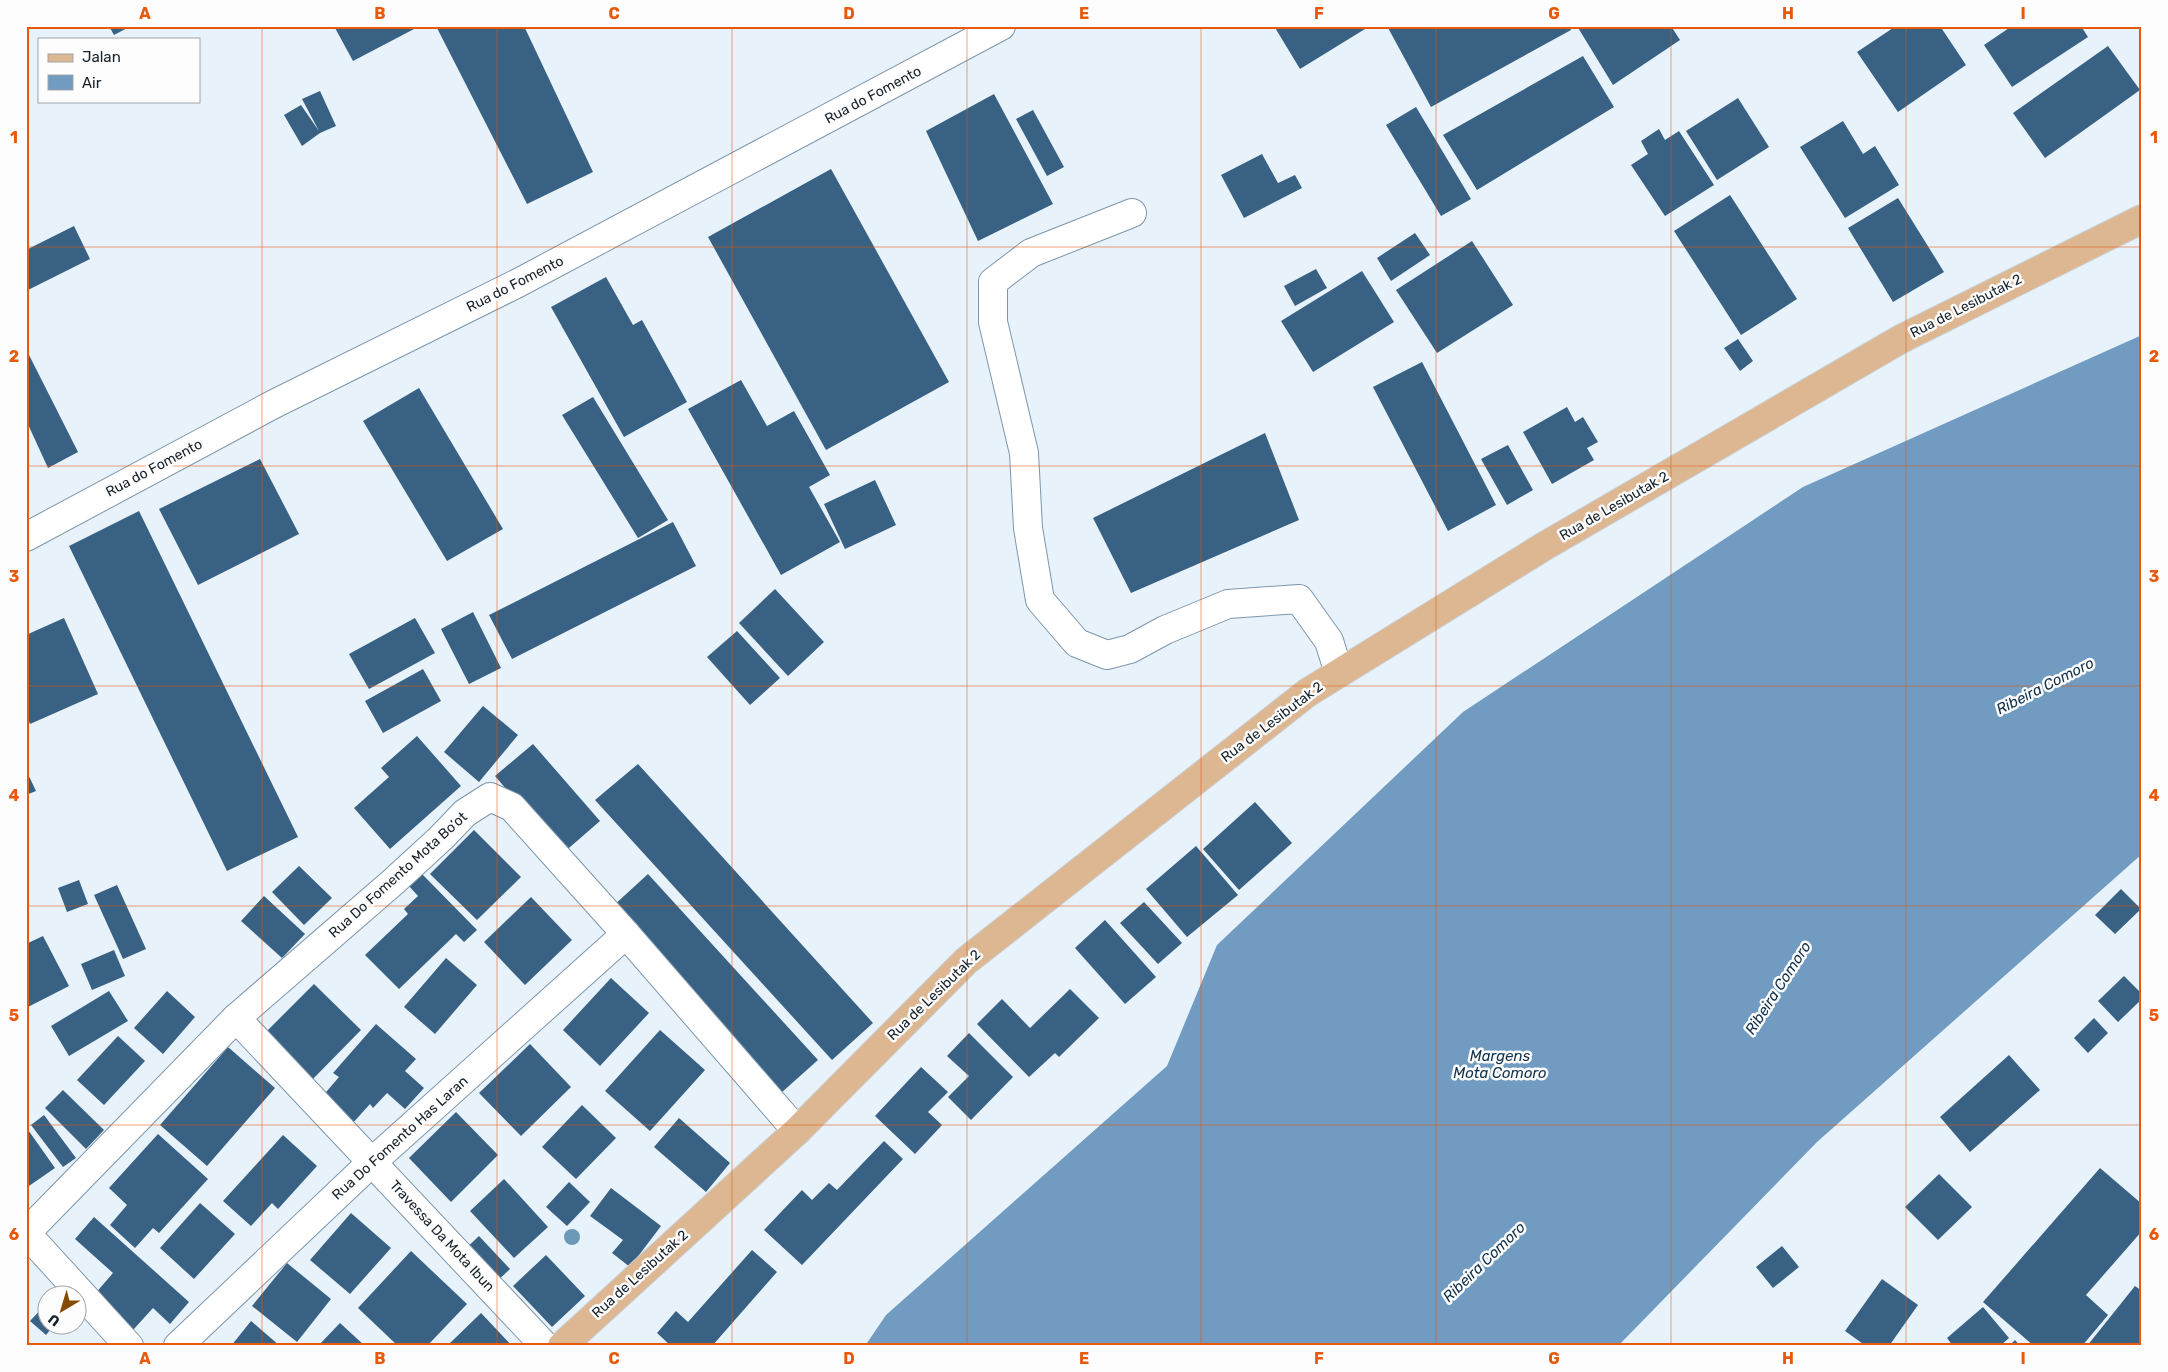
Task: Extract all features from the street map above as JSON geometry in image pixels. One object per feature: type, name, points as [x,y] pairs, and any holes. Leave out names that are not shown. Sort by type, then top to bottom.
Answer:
[{"type":"main road","name":"Rua de Lesibutak 2","points":[[562,1346],[796,1131],[966,961],[1307,693],[1543,548],[1892,344],[2142,219]]},
{"type":"street","name":"Rua do Fomento","points":[[26,538],[274,404],[518,283],[1001,26]]},
{"type":"street","points":[[1132,214],[1031,253],[993,282],[992,322],[1024,454],[1028,528],[1040,600],[1077,643],[1107,656],[1130,649],[1165,630],[1228,604],[1299,599],[1329,641],[1339,673]]},
{"type":"street","name":"Rua Do Fomento Mota Bo’ot","points":[[26,1233],[236,1018],[393,882],[441,838],[464,813],[490,797],[512,807],[626,934],[796,1131]]},
{"type":"street","name":"Rua Do Fomento Has Laran","points":[[178,1346],[372,1162],[626,934]]},
{"type":"street","name":"Travessa Da Mota Ibun","points":[[236,1018],[545,1346]]},
{"type":"street","points":[[26,1233],[129,1346]]},
{"type":"water","name":"Margens Mota Comoro","points":[[2142,335],[2142,854],[1817,1142],[1618,1346],[865,1346],[886,1315],[1167,1066],[1217,945],[1463,712],[1803,487]]},
{"type":"building","points":[[109,26],[131,26],[114,35]]},
{"type":"building","points":[[334,26],[415,26],[416,28],[353,61]]},
{"type":"building","points":[[436,26],[524,26],[593,172],[527,204]]},
{"type":"building","points":[[1274,26],[1364,26],[1365,29],[1300,69]]},
{"type":"building","points":[[1387,26],[1569,26],[1571,30],[1431,107]]},
{"type":"building","points":[[1577,26],[1671,26],[1680,40],[1613,85]]},
{"type":"building","points":[[1896,26],[1940,26],[1966,65],[1898,112],[1857,52]]},
{"type":"building","points":[[2012,26],[2081,26],[2088,37],[2012,87],[1984,45]]},
{"type":"building","points":[[2108,46],[2140,90],[2045,158],[2013,113]]},
{"type":"building","points":[[1583,56],[1614,107],[1477,190],[1443,135]]},
{"type":"building","points":[[320,91],[336,126],[320,133],[302,146],[284,115],[301,105],[319,131],[302,99]]},
{"type":"building","points":[[994,94],[1053,204],[978,241],[926,131]]},
{"type":"building","points":[[1738,98],[1769,147],[1717,180],[1686,131]]},
{"type":"building","points":[[1416,107],[1471,199],[1441,216],[1386,125]]},
{"type":"building","points":[[1033,110],[1064,167],[1047,176],[1016,119]]},
{"type":"building","points":[[1843,121],[1863,154],[1875,146],[1899,185],[1845,218],[1800,147]]},
{"type":"building","points":[[1659,129],[1665,140],[1679,131],[1714,185],[1665,216],[1631,165],[1648,154],[1641,141]]},
{"type":"building","points":[[1262,154],[1278,183],[1295,175],[1302,188],[1244,218],[1221,175]]},
{"type":"building","points":[[831,169],[949,382],[826,450],[708,237]]},
{"type":"building","points":[[1730,195],[1797,299],[1741,335],[1674,231]]},
{"type":"building","points":[[1898,198],[1944,272],[1893,302],[1848,228]]},
{"type":"building","points":[[74,226],[90,259],[26,291],[26,250]]},
{"type":"building","points":[[1415,233],[1430,255],[1391,281],[1377,258]]},
{"type":"building","points":[[1472,241],[1513,305],[1437,353],[1396,290]]},
{"type":"building","points":[[1316,269],[1327,288],[1295,306],[1284,286]]},
{"type":"building","points":[[1362,271],[1394,322],[1313,372],[1281,321]]},
{"type":"building","points":[[606,277],[633,325],[642,320],[687,402],[624,437],[551,307]]},
{"type":"building","points":[[1738,339],[1753,361],[1740,371],[1724,348]]},
{"type":"building","points":[[26,349],[78,452],[48,468],[26,420]]},
{"type":"building","points":[[1422,362],[1496,505],[1448,531],[1373,387]]},
{"type":"building","points":[[741,380],[767,426],[794,411],[830,475],[809,487],[840,542],[781,575],[688,409]]},
{"type":"building","points":[[419,388],[503,529],[447,561],[363,421]]},
{"type":"building","points":[[593,397],[668,520],[638,538],[562,415]]},
{"type":"building","points":[[1567,407],[1575,422],[1583,417],[1598,442],[1587,448],[1594,460],[1552,484],[1523,432]]},
{"type":"building","points":[[1265,433],[1299,520],[1131,593],[1093,518]]},
{"type":"building","points":[[1508,445],[1533,490],[1507,505],[1481,459]]},
{"type":"building","points":[[260,459],[299,534],[198,585],[159,509]]},
{"type":"building","points":[[875,480],[896,525],[845,549],[824,504]]},
{"type":"building","points":[[139,511],[298,837],[227,871],[69,546]]},
{"type":"building","points":[[673,522],[696,566],[512,659],[489,615]]},
{"type":"building","points":[[775,589],[824,642],[788,676],[739,623]]},
{"type":"building","points":[[473,612],[501,668],[469,684],[441,629]]},
{"type":"building","points":[[64,618],[98,694],[30,724],[26,715],[26,635]]},
{"type":"building","points":[[415,618],[435,653],[369,689],[349,654]]},
{"type":"building","points":[[737,631],[780,678],[750,705],[707,657]]},
{"type":"building","points":[[423,669],[441,701],[383,733],[365,701]]},
{"type":"building","points":[[483,706],[518,735],[479,782],[444,752]]},
{"type":"building","points":[[417,736],[461,786],[390,849],[354,808],[389,777],[381,768]]},
{"type":"building","points":[[533,744],[600,821],[562,854],[495,776]]},
{"type":"building","points":[[638,764],[873,1023],[832,1060],[595,800]]},
{"type":"building","points":[[26,770],[36,791],[26,795]]},
{"type":"building","points":[[1255,802],[1292,843],[1239,890],[1203,849]]},
{"type":"building","points":[[474,830],[521,877],[477,920],[430,874]]},
{"type":"building","points":[[1196,846],[1238,895],[1187,937],[1146,889]]},
{"type":"building","points":[[299,866],[332,898],[304,925],[272,892]]},
{"type":"building","points":[[422,874],[477,930],[464,942],[456,934],[399,989],[365,955],[408,914],[404,909],[418,896],[409,886]]},
{"type":"building","points":[[648,874],[818,1060],[781,1093],[612,907]]},
{"type":"building","points":[[79,880],[88,904],[67,912],[58,888]]},
{"type":"building","points":[[117,885],[146,949],[123,959],[94,895]]},
{"type":"building","points":[[2121,889],[2141,909],[2115,934],[2095,915]]},
{"type":"building","points":[[264,896],[305,934],[282,958],[241,921]]},
{"type":"building","points":[[531,897],[572,940],[525,985],[484,942]]},
{"type":"building","points":[[1144,902],[1182,943],[1158,964],[1120,923]]},
{"type":"building","points":[[1105,920],[1156,977],[1125,1004],[1075,948]]},
{"type":"building","points":[[43,936],[69,986],[26,1008],[26,944]]},
{"type":"building","points":[[114,950],[125,976],[92,990],[81,964]]},
{"type":"building","points":[[446,958],[477,985],[435,1034],[404,1007]]},
{"type":"building","points":[[2124,976],[2142,994],[2142,999],[2118,1022],[2098,1001]]},
{"type":"building","points":[[611,978],[649,1013],[600,1066],[563,1030]]},
{"type":"building","points":[[314,984],[361,1030],[310,1082],[263,1035]]},
{"type":"building","points":[[1070,989],[1099,1018],[1059,1057],[1055,1053],[1029,1077],[977,1024],[1002,999],[1030,1028]]},
{"type":"building","points":[[109,991],[128,1021],[69,1056],[51,1026]]},
{"type":"building","points":[[167,991],[195,1017],[163,1054],[134,1028]]},
{"type":"building","points":[[2094,1018],[2108,1033],[2088,1053],[2074,1038]]},
{"type":"building","points":[[376,1024],[416,1059],[405,1071],[424,1088],[405,1109],[387,1093],[373,1108],[370,1104],[351,1125],[321,1098],[339,1077],[333,1073]]},
{"type":"building","points":[[660,1030],[705,1070],[650,1131],[605,1091]]},
{"type":"building","points":[[969,1033],[1013,1077],[971,1120],[948,1097],[969,1076],[947,1056]]},
{"type":"building","points":[[118,1036],[145,1061],[104,1105],[77,1080]]},
{"type":"building","points":[[530,1044],[571,1087],[521,1136],[479,1093]]},
{"type":"building","points":[[228,1047],[275,1088],[207,1166],[160,1125]]},
{"type":"building","points":[[2009,1055],[2040,1090],[1970,1152],[1940,1117]]},
{"type":"building","points":[[921,1067],[948,1092],[928,1112],[942,1125],[915,1154],[875,1116]]},
{"type":"building","points":[[63,1090],[104,1130],[86,1149],[45,1108]]},
{"type":"building","points":[[582,1105],[616,1138],[576,1179],[542,1147]]},
{"type":"building","points":[[456,1112],[498,1155],[451,1202],[409,1158]]},
{"type":"building","points":[[44,1115],[76,1158],[63,1167],[31,1125]]},
{"type":"building","points":[[679,1118],[730,1163],[706,1192],[654,1147]]},
{"type":"building","points":[[26,1127],[55,1168],[26,1188]]},
{"type":"building","points":[[158,1134],[208,1179],[159,1233],[153,1228],[135,1248],[110,1225],[127,1205],[109,1188]]},
{"type":"building","points":[[283,1135],[317,1166],[278,1209],[272,1203],[251,1226],[223,1201]]},
{"type":"building","points":[[884,1141],[903,1159],[802,1265],[764,1230],[802,1190],[812,1200],[829,1183],[837,1190]]},
{"type":"building","points":[[2100,1168],[2142,1204],[2142,1231],[2086,1295],[2108,1315],[2082,1346],[2034,1346],[1983,1302]]},
{"type":"building","points":[[1939,1174],[1972,1207],[1938,1240],[1905,1207]]},
{"type":"building","points":[[504,1179],[548,1227],[514,1258],[470,1211]]},
{"type":"building","points":[[569,1182],[590,1202],[567,1226],[546,1207]]},
{"type":"building","points":[[611,1188],[661,1226],[630,1267],[612,1253],[623,1240],[590,1216]]},
{"type":"building","points":[[200,1203],[235,1234],[194,1279],[160,1248]]},
{"type":"building","points":[[351,1213],[391,1248],[350,1294],[310,1260]]},
{"type":"building","points":[[94,1217],[189,1302],[170,1324],[153,1308],[133,1330],[94,1295],[113,1273],[75,1239]]},
{"type":"building","points":[[479,1236],[510,1269],[493,1285],[462,1252]]},
{"type":"building","points":[[1782,1246],[1799,1267],[1773,1288],[1756,1267]]},
{"type":"building","points":[[752,1250],[777,1272],[712,1346],[671,1346],[657,1333],[676,1311],[688,1322]]},
{"type":"building","points":[[411,1251],[467,1304],[427,1346],[398,1346],[358,1308]]},
{"type":"building","points":[[546,1255],[585,1296],[552,1327],[513,1286]]},
{"type":"building","points":[[287,1263],[331,1299],[297,1342],[252,1306]]},
{"type":"building","points":[[1882,1279],[1918,1305],[1889,1346],[1866,1346],[1845,1331]]},
{"type":"building","points":[[2135,1286],[2142,1291],[2142,1346],[2087,1346]]},
{"type":"building","points":[[1983,1307],[2009,1338],[2000,1346],[1953,1346],[1947,1338]]},
{"type":"building","points":[[38,1313],[38,1328],[30,1321]]},
{"type":"building","points":[[481,1313],[512,1346],[447,1346]]},
{"type":"building","points":[[251,1321],[280,1346],[231,1346]]},
{"type":"building","points":[[340,1323],[365,1346],[318,1346]]},
{"type":"building","points":[[2015,1340],[2020,1346],[2009,1346]]},
{"type":"water label","name":"Ribeira Comoro","points":[[2045,686]]},
{"type":"water label","name":"Ribeira Comoro","points":[[1778,988]]},
{"type":"water label","name":"Ribeira Comoro","points":[[1484,1262]]}]
